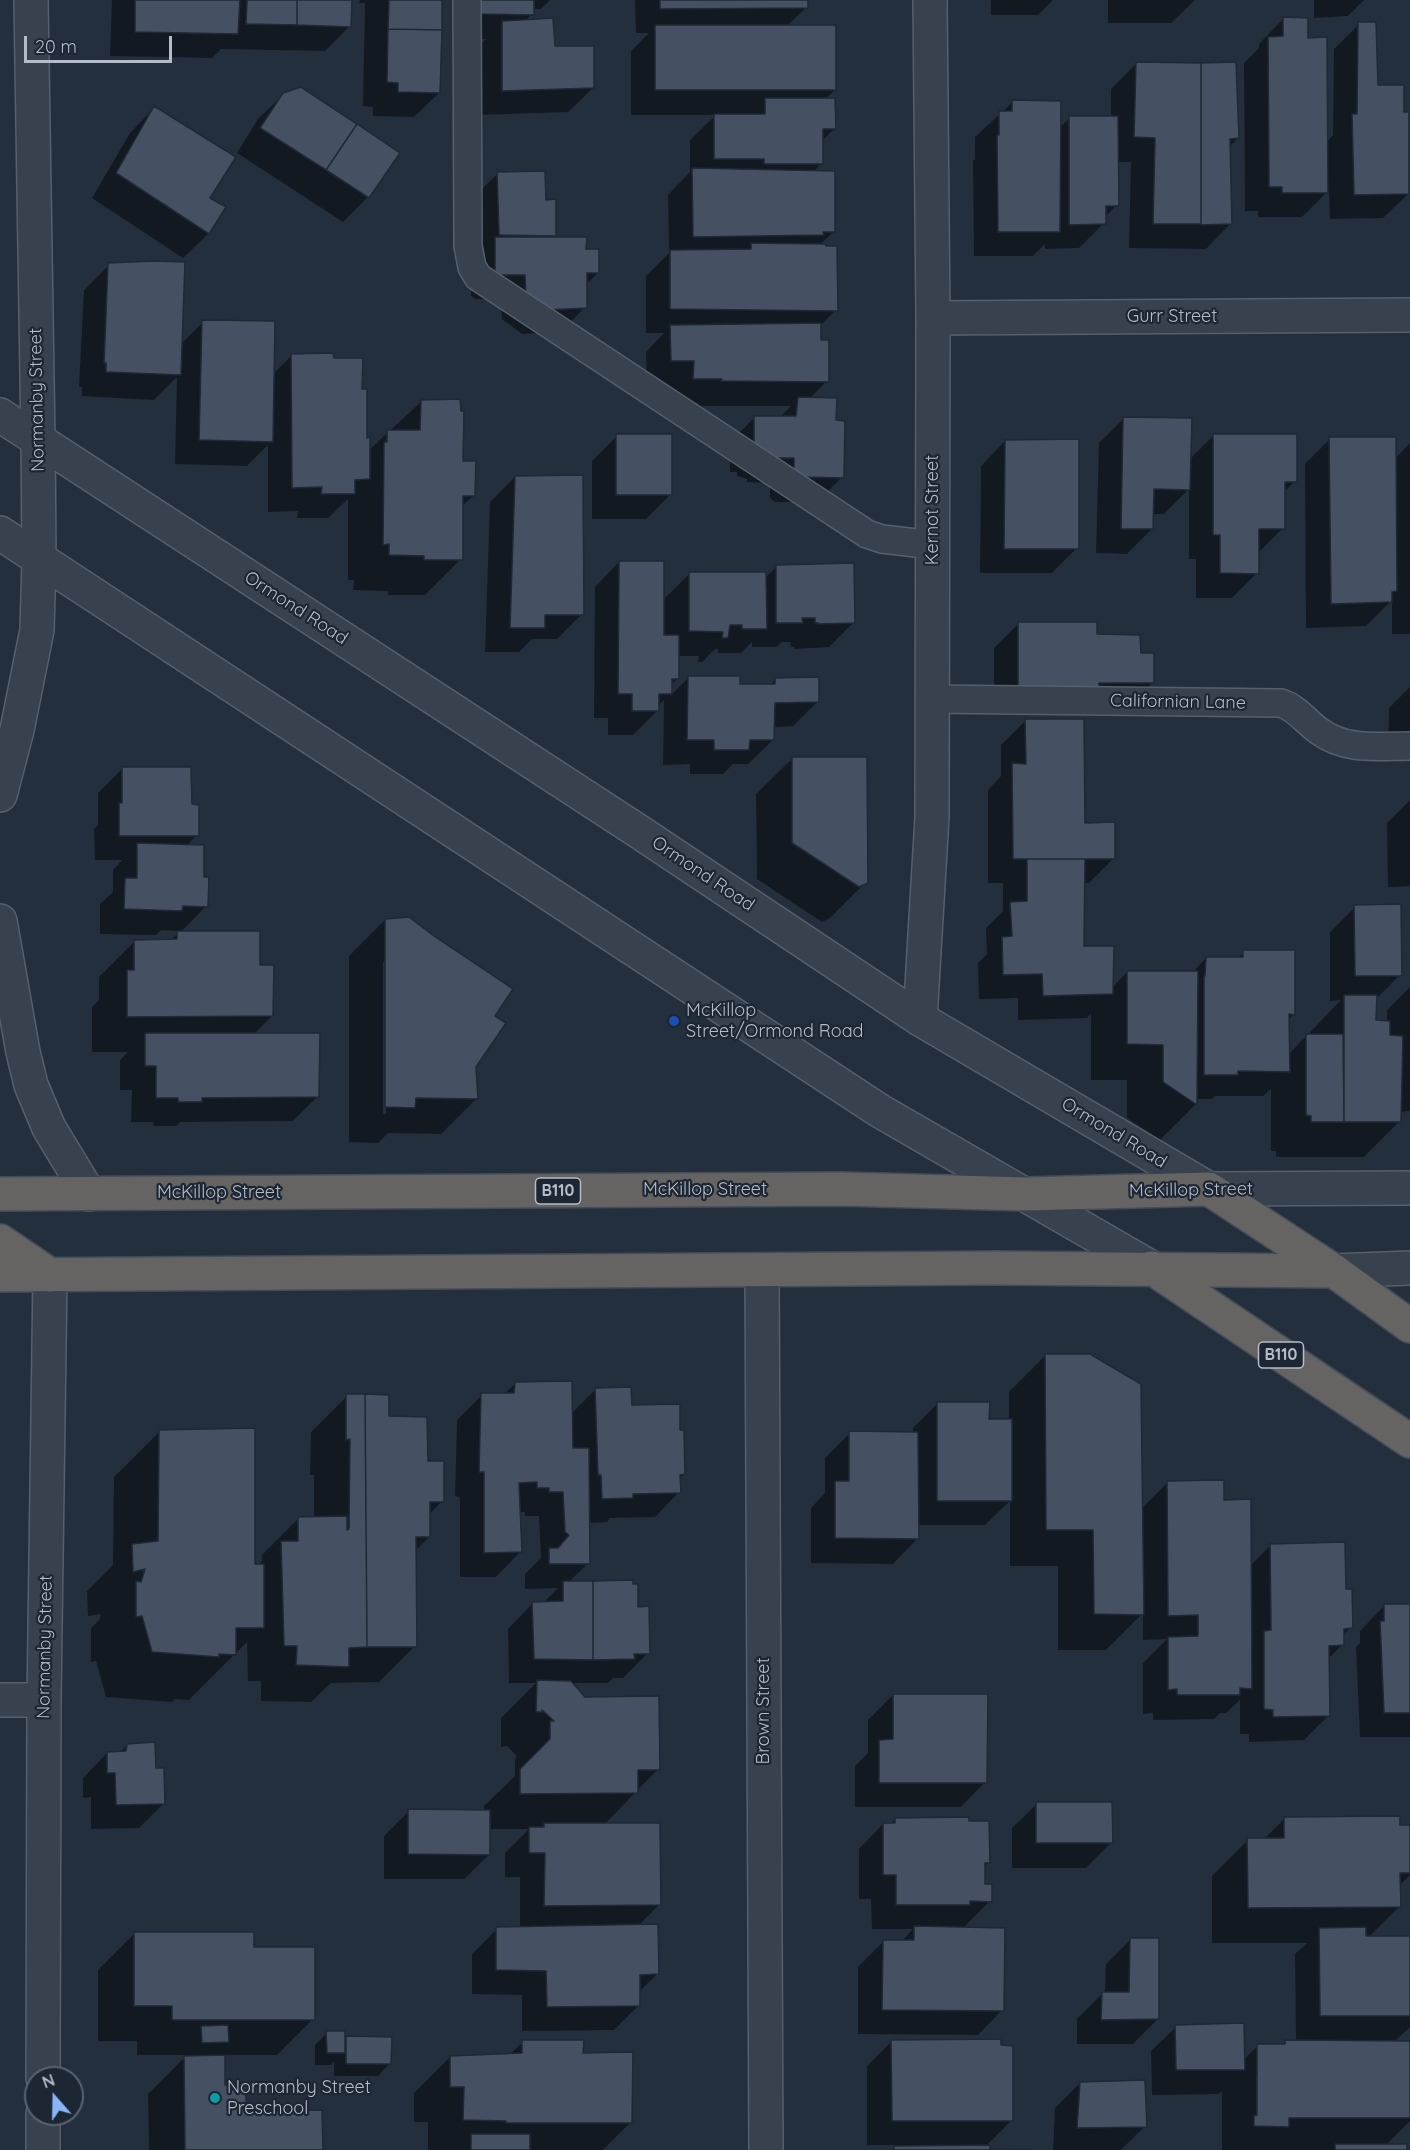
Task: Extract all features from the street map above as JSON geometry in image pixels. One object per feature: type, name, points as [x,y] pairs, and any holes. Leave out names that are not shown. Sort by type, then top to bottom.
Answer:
[{"type":"highway","name":"McKillop Street","points":[[0,1194],[841,1189],[1027,1194],[1209,1189]]},
{"type":"highway","name":"Ormond Road","points":[[1209,1189],[1334,1271],[1410,1326]]},
{"type":"highway","points":[[0,1241],[50,1275]]},
{"type":"highway","points":[[0,1275],[1152,1268],[1334,1271]]},
{"type":"highway","name":"B110","points":[[1152,1268],[1410,1441]]},
{"type":"street","name":"Normanby Street","points":[[0,795],[17,730],[37,630],[38,439],[31,0]]},
{"type":"street","name":"Kernot Street","points":[[920,1019],[932,828],[933,318],[930,0]]},
{"type":"street","name":"Gurr Street","points":[[933,318],[1410,315]]},
{"type":"street","name":"Ormond Road","points":[[0,415],[638,831],[920,1019],[1209,1189]]},
{"type":"street","points":[[0,533],[880,1111],[1152,1268]]},
{"type":"street","points":[[0,921],[30,1086],[49,1128],[89,1194]]},
{"type":"street","name":"McKillop Street","points":[[1209,1189],[1410,1188]]},
{"type":"street","points":[[1334,1271],[1410,1268]]},
{"type":"street","name":"Brown Street","points":[[762,1271],[766,2150]]},
{"type":"street","name":"Normanby Street","points":[[43,2066],[44,1700],[50,1275]]},
{"type":"street","points":[[0,1700],[44,1700]]},
{"type":"street","points":[[43,2126],[43,2150]]},
{"type":"lane","points":[[467,0],[468,246],[472,267],[478,277],[867,534],[882,539],[933,545]]},
{"type":"lane","name":"Californian Lane","points":[[932,699],[1281,703],[1295,710],[1310,725],[1340,743],[1357,746],[1410,746]]},
{"type":"building","points":[[135,0],[240,0],[238,34],[135,32]]},
{"type":"building","points":[[247,0],[297,0],[297,25],[246,24]]},
{"type":"building","points":[[297,0],[352,0],[351,27],[297,25]]},
{"type":"building","points":[[389,0],[442,0],[442,30],[388,29]]},
{"type":"building","points":[[481,0],[534,0],[534,15],[481,14]]},
{"type":"building","points":[[660,0],[808,0],[808,8],[660,9]]},
{"type":"building","points":[[1283,17],[1308,18],[1308,38],[1327,37],[1328,193],[1282,193],[1282,187],[1269,187],[1268,37],[1283,36]]},
{"type":"building","points":[[553,18],[555,46],[594,46],[594,88],[502,91],[502,21]]},
{"type":"building","points":[[1358,22],[1376,22],[1378,85],[1404,85],[1404,112],[1409,112],[1409,194],[1354,195],[1352,114],[1357,114]]},
{"type":"building","points":[[655,25],[836,25],[836,90],[655,90]]},
{"type":"building","points":[[388,29],[442,30],[440,93],[398,92],[398,83],[387,82]]},
{"type":"building","points":[[1136,62],[1201,63],[1201,224],[1153,224],[1155,138],[1134,137]]},
{"type":"building","points":[[1236,62],[1239,138],[1230,139],[1232,224],[1201,225],[1201,63]]},
{"type":"building","points":[[301,87],[357,124],[326,170],[260,128],[283,93]]},
{"type":"building","points":[[765,98],[835,98],[836,129],[823,129],[823,164],[764,164],[764,159],[714,159],[714,114],[765,114]]},
{"type":"building","points":[[1012,100],[1061,101],[1060,232],[998,232],[997,135],[999,135],[999,111],[1012,111]]},
{"type":"building","points":[[154,106],[236,157],[210,198],[226,207],[209,234],[116,173]]},
{"type":"building","points":[[1069,116],[1118,116],[1119,206],[1106,206],[1106,224],[1069,225]]},
{"type":"building","points":[[357,124],[400,153],[369,198],[326,170]]},
{"type":"building","points":[[692,168],[835,171],[835,232],[823,232],[824,235],[693,237]]},
{"type":"building","points":[[545,171],[546,200],[556,199],[556,236],[499,235],[497,172]]},
{"type":"building","points":[[495,237],[587,237],[586,249],[599,249],[599,273],[587,273],[587,308],[547,310],[526,295],[525,275],[501,275],[495,271]]},
{"type":"building","points":[[751,243],[837,246],[838,311],[670,309],[670,250],[751,249]]},
{"type":"building","points":[[185,262],[181,375],[106,372],[106,363],[104,363],[108,263]]},
{"type":"building","points":[[202,320],[275,321],[273,442],[199,440]]},
{"type":"building","points":[[821,323],[821,340],[829,340],[829,382],[693,379],[694,361],[671,361],[670,325]]},
{"type":"building","points":[[333,353],[334,358],[363,358],[362,389],[367,389],[370,479],[355,480],[355,494],[321,494],[322,487],[292,488],[291,354]]},
{"type":"building","points":[[798,397],[837,398],[836,420],[845,421],[844,478],[800,477],[794,473],[794,458],[771,458],[771,454],[761,452],[761,448],[754,448],[754,416],[796,416]]},
{"type":"building","points":[[460,399],[461,411],[464,411],[463,461],[476,461],[475,496],[463,496],[463,560],[424,560],[424,556],[389,555],[389,544],[383,545],[384,442],[387,442],[387,430],[420,430],[421,400]]},
{"type":"building","points":[[1123,417],[1192,418],[1190,490],[1154,489],[1153,529],[1121,529]]},
{"type":"building","points":[[616,434],[672,434],[672,495],[616,495]]},
{"type":"building","points":[[1213,434],[1297,434],[1297,482],[1285,482],[1285,529],[1259,529],[1259,574],[1220,573],[1220,535],[1213,535]]},
{"type":"building","points":[[1329,437],[1396,437],[1397,591],[1392,592],[1392,602],[1331,604]]},
{"type":"building","points":[[1079,439],[1079,549],[1004,549],[1005,440]]},
{"type":"building","points":[[583,475],[584,615],[545,615],[545,628],[510,628],[515,476]]},
{"type":"building","points":[[619,561],[664,561],[664,635],[679,635],[679,679],[672,679],[672,694],[659,694],[659,711],[632,711],[632,694],[618,694]]},
{"type":"building","points":[[854,563],[855,623],[818,624],[815,623],[815,618],[802,618],[803,623],[776,623],[776,565]]},
{"type":"building","points":[[689,572],[766,572],[767,629],[742,629],[742,625],[730,625],[728,638],[722,638],[723,632],[689,631]]},
{"type":"building","points":[[1018,622],[1097,622],[1097,634],[1140,635],[1141,653],[1154,653],[1154,683],[1099,683],[1099,687],[1018,687]]},
{"type":"building","points":[[688,676],[740,676],[740,684],[775,684],[775,678],[819,677],[819,702],[775,703],[774,740],[750,740],[749,750],[714,750],[714,740],[687,740]]},
{"type":"building","points":[[1025,719],[1084,719],[1085,823],[1115,822],[1115,859],[1013,859],[1012,763],[1026,764]]},
{"type":"building","points":[[792,757],[867,757],[868,883],[859,887],[792,843]]},
{"type":"building","points":[[122,767],[191,767],[192,804],[199,805],[199,836],[119,836]]},
{"type":"building","points":[[137,843],[204,845],[204,877],[209,877],[208,907],[183,906],[182,911],[124,909],[125,878],[137,878]]},
{"type":"building","points":[[1027,859],[1085,859],[1084,946],[1114,946],[1113,994],[1043,996],[1042,974],[1003,975],[1002,937],[1012,936],[1010,902],[1027,901]]},
{"type":"building","points":[[1401,904],[1402,976],[1355,976],[1354,905]]},
{"type":"building","points":[[409,917],[513,989],[495,1016],[506,1023],[476,1067],[478,1099],[416,1098],[415,1108],[385,1107],[385,919]]},
{"type":"building","points":[[177,931],[260,931],[260,965],[274,965],[273,1016],[127,1017],[127,970],[134,970],[134,940],[177,939]]},
{"type":"building","points":[[1243,950],[1295,950],[1295,1015],[1289,1014],[1290,1072],[1238,1071],[1238,1075],[1204,1075],[1206,957],[1243,957]]},
{"type":"building","points":[[1127,971],[1198,971],[1197,1105],[1163,1082],[1163,1045],[1127,1044]]},
{"type":"building","points":[[1344,995],[1377,995],[1376,1020],[1390,1021],[1390,1035],[1403,1036],[1401,1122],[1344,1122]]},
{"type":"building","points":[[145,1033],[320,1033],[319,1097],[202,1098],[202,1102],[178,1102],[178,1098],[156,1098],[156,1066],[145,1066]]},
{"type":"building","points":[[1306,1034],[1343,1034],[1344,1122],[1311,1122],[1311,1116],[1306,1115]]},
{"type":"building","points":[[1045,1354],[1090,1354],[1141,1384],[1144,1615],[1094,1614],[1093,1530],[1046,1530]]},
{"type":"building","points":[[572,1381],[573,1448],[589,1448],[590,1564],[549,1564],[549,1548],[558,1548],[569,1535],[565,1532],[563,1492],[549,1492],[549,1488],[537,1488],[537,1482],[519,1483],[522,1552],[484,1553],[484,1472],[479,1472],[481,1393],[514,1393],[515,1382]]},
{"type":"building","points":[[631,1387],[632,1405],[680,1404],[680,1430],[684,1430],[685,1474],[680,1475],[681,1493],[633,1494],[633,1498],[602,1499],[601,1475],[598,1475],[595,1388]]},
{"type":"building","points":[[346,1394],[365,1394],[367,1647],[349,1648],[349,1667],[296,1665],[297,1646],[284,1646],[281,1541],[298,1541],[298,1517],[347,1516],[347,1530],[349,1529],[350,1439],[346,1440]]},
{"type":"building","points":[[365,1394],[389,1395],[389,1416],[427,1417],[428,1461],[444,1461],[444,1502],[430,1502],[430,1537],[416,1537],[417,1647],[367,1647]]},
{"type":"building","points":[[937,1402],[990,1402],[989,1419],[1012,1419],[1012,1501],[937,1501]]},
{"type":"building","points":[[255,1428],[255,1564],[264,1564],[264,1628],[236,1628],[236,1655],[219,1654],[219,1657],[152,1652],[142,1616],[136,1617],[136,1581],[141,1582],[145,1569],[133,1572],[132,1544],[158,1541],[159,1430]]},
{"type":"building","points":[[849,1431],[918,1432],[919,1539],[835,1538],[835,1481],[849,1481]]},
{"type":"building","points":[[1224,1480],[1224,1500],[1251,1499],[1252,1689],[1240,1688],[1240,1695],[1177,1695],[1177,1689],[1168,1690],[1168,1637],[1198,1636],[1198,1615],[1168,1616],[1167,1481]]},
{"type":"building","points":[[1345,1542],[1346,1589],[1352,1589],[1353,1628],[1344,1629],[1344,1645],[1329,1646],[1330,1716],[1273,1717],[1273,1710],[1264,1709],[1264,1631],[1271,1630],[1270,1544]]},
{"type":"building","points":[[633,1580],[633,1584],[638,1584],[638,1607],[649,1606],[650,1654],[634,1654],[635,1659],[593,1660],[593,1581]]},
{"type":"building","points":[[563,1581],[593,1581],[593,1660],[534,1659],[532,1602],[563,1601]]},
{"type":"building","points":[[1384,1604],[1410,1604],[1410,1713],[1384,1713],[1380,1621],[1384,1621]]},
{"type":"building","points":[[537,1680],[571,1681],[585,1697],[659,1696],[660,1770],[638,1770],[638,1793],[520,1794],[520,1769],[550,1739],[550,1721],[554,1721],[542,1710],[543,1712],[536,1712]]},
{"type":"building","points":[[893,1694],[988,1694],[987,1783],[879,1783],[879,1740],[893,1739]]},
{"type":"building","points":[[155,1742],[156,1768],[164,1768],[165,1804],[116,1805],[115,1773],[107,1773],[107,1752],[126,1751],[127,1744]]},
{"type":"building","points":[[1036,1802],[1112,1802],[1113,1843],[1036,1843]]},
{"type":"building","points":[[408,1809],[490,1810],[490,1855],[408,1854]]},
{"type":"building","points":[[1400,1816],[1400,1825],[1410,1825],[1410,1873],[1400,1873],[1401,1907],[1248,1908],[1247,1838],[1284,1838],[1284,1817]]},
{"type":"building","points":[[969,1817],[969,1821],[989,1821],[990,1863],[985,1863],[985,1884],[992,1884],[992,1902],[970,1901],[970,1905],[896,1905],[896,1875],[883,1875],[883,1823],[895,1823],[895,1818]]},
{"type":"building","points":[[544,1823],[660,1823],[661,1905],[544,1906],[545,1853],[529,1853],[529,1827],[544,1827]]},
{"type":"building","points":[[658,1924],[659,1974],[640,1975],[640,2006],[547,2007],[546,1971],[496,1970],[496,1927]]},
{"type":"building","points":[[914,1926],[1005,1928],[1004,2011],[882,2010],[883,1940],[914,1940]]},
{"type":"building","points":[[1366,1927],[1366,1936],[1410,1936],[1410,2016],[1320,2016],[1319,1928]]},
{"type":"building","points":[[134,1932],[254,1932],[254,1947],[315,1947],[315,2020],[172,2020],[172,2006],[134,2006]]},
{"type":"building","points":[[1130,1938],[1159,1938],[1159,2019],[1101,2020],[1102,1992],[1129,1992]]},
{"type":"building","points":[[1244,2023],[1245,2070],[1176,2070],[1175,2025]]},
{"type":"building","points":[[228,2025],[229,2042],[202,2043],[201,2026]]},
{"type":"building","points":[[326,2031],[345,2031],[345,2053],[327,2053]]},
{"type":"building","points":[[346,2036],[392,2037],[391,2064],[346,2064]]},
{"type":"building","points":[[1001,2039],[1001,2045],[1013,2046],[1013,2121],[892,2121],[891,2040]]},
{"type":"building","points":[[522,2040],[584,2040],[583,2053],[633,2052],[632,2123],[506,2123],[506,2121],[463,2120],[464,2087],[450,2087],[450,2056],[522,2053]]},
{"type":"building","points":[[1285,2040],[1410,2041],[1410,2118],[1289,2118],[1289,2127],[1254,2126],[1254,2116],[1257,2115],[1257,2044],[1285,2044]]},
{"type":"building","name":"Normanby Street Preschool","points":[[225,2055],[225,2085],[246,2084],[246,2111],[322,2110],[323,2150],[185,2150],[184,2056]]},
{"type":"building","points":[[1145,2080],[1147,2127],[1077,2128],[1080,2082]]},
{"type":"building","points":[[471,2134],[530,2134],[530,2150],[471,2150]]},
{"type":"building","points":[[1335,2144],[1407,2144],[1407,2150],[1335,2150]]},
{"type":"building","points":[[990,2145],[990,2149],[1033,2150],[894,2150],[894,2146]]},
{"type":"place","name":"McKillop Street/Ormond Road","points":[[674,1021]]},
{"type":"place","name":"Normanby Street Preschool","points":[[215,2098]]}]
